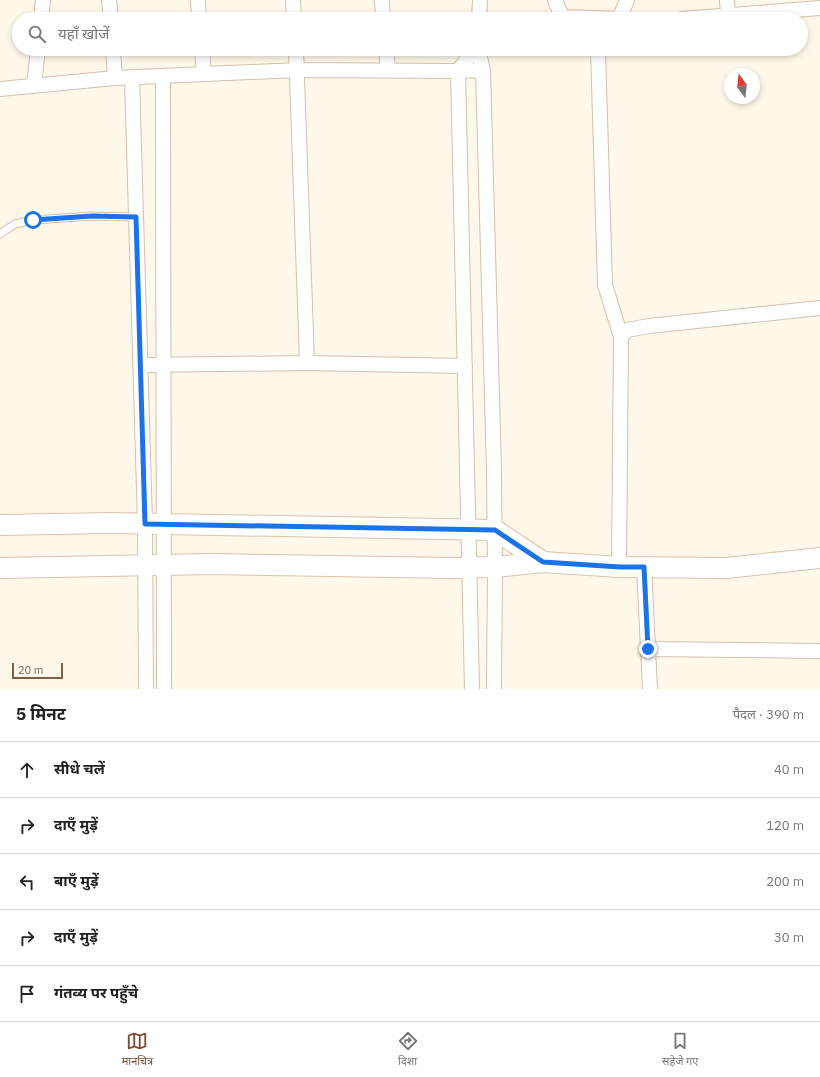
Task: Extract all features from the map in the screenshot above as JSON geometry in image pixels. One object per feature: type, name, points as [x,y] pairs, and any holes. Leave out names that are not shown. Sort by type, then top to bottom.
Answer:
[{"type":"street","points":[[42,12],[43,0]]},
{"type":"street","points":[[109,0],[110,12]]},
{"type":"street","points":[[198,0],[199,12]]},
{"type":"street","points":[[293,0],[294,12]]},
{"type":"street","points":[[382,0],[383,12]]},
{"type":"street","points":[[479,12],[480,0]]},
{"type":"street","points":[[555,0],[560,12]]},
{"type":"street","points":[[622,12],[627,0]]},
{"type":"street","points":[[727,0],[728,12]]},
{"type":"street","points":[[774,12],[820,8]]},
{"type":"street","points":[[34,86],[37,56]]},
{"type":"street","points":[[113,56],[115,78]]},
{"type":"street","points":[[203,56],[204,74]]},
{"type":"street","points":[[296,56],[307,363]]},
{"type":"street","points":[[387,56],[388,70]]},
{"type":"street","points":[[470,56],[458,71],[472,689]]},
{"type":"street","points":[[480,56],[483,70],[495,530],[494,689]]},
{"type":"street","points":[[598,56],[605,285],[620,337],[620,567]]},
{"type":"street","points":[[0,89],[115,78],[297,70],[483,70]]},
{"type":"street","points":[[146,689],[154,565],[154,524],[163,364],[163,76]]},
{"type":"street","points":[[132,78],[140,365],[154,524]]},
{"type":"street","points":[[620,337],[627,330],[649,326],[820,308]]},
{"type":"street","points":[[140,365],[307,363],[465,366]]},
{"type":"street","points":[[0,525],[154,524],[495,530],[543,562]]},
{"type":"street","points":[[0,568],[212,564],[495,567],[543,562],[620,567],[726,568],[820,558]]},
{"type":"street","points":[[154,565],[164,689]]},
{"type":"street","points":[[644,567],[650,689]]},
{"type":"street","points":[[648,649],[820,651]]},
{"type":"lane","points":[[0,234],[15,224],[33,220],[92,216],[136,217]]},
{"type":"route","points":[[33,220],[92,216],[136,217],[145,524],[495,530],[543,562],[644,567],[648,649]]}]
